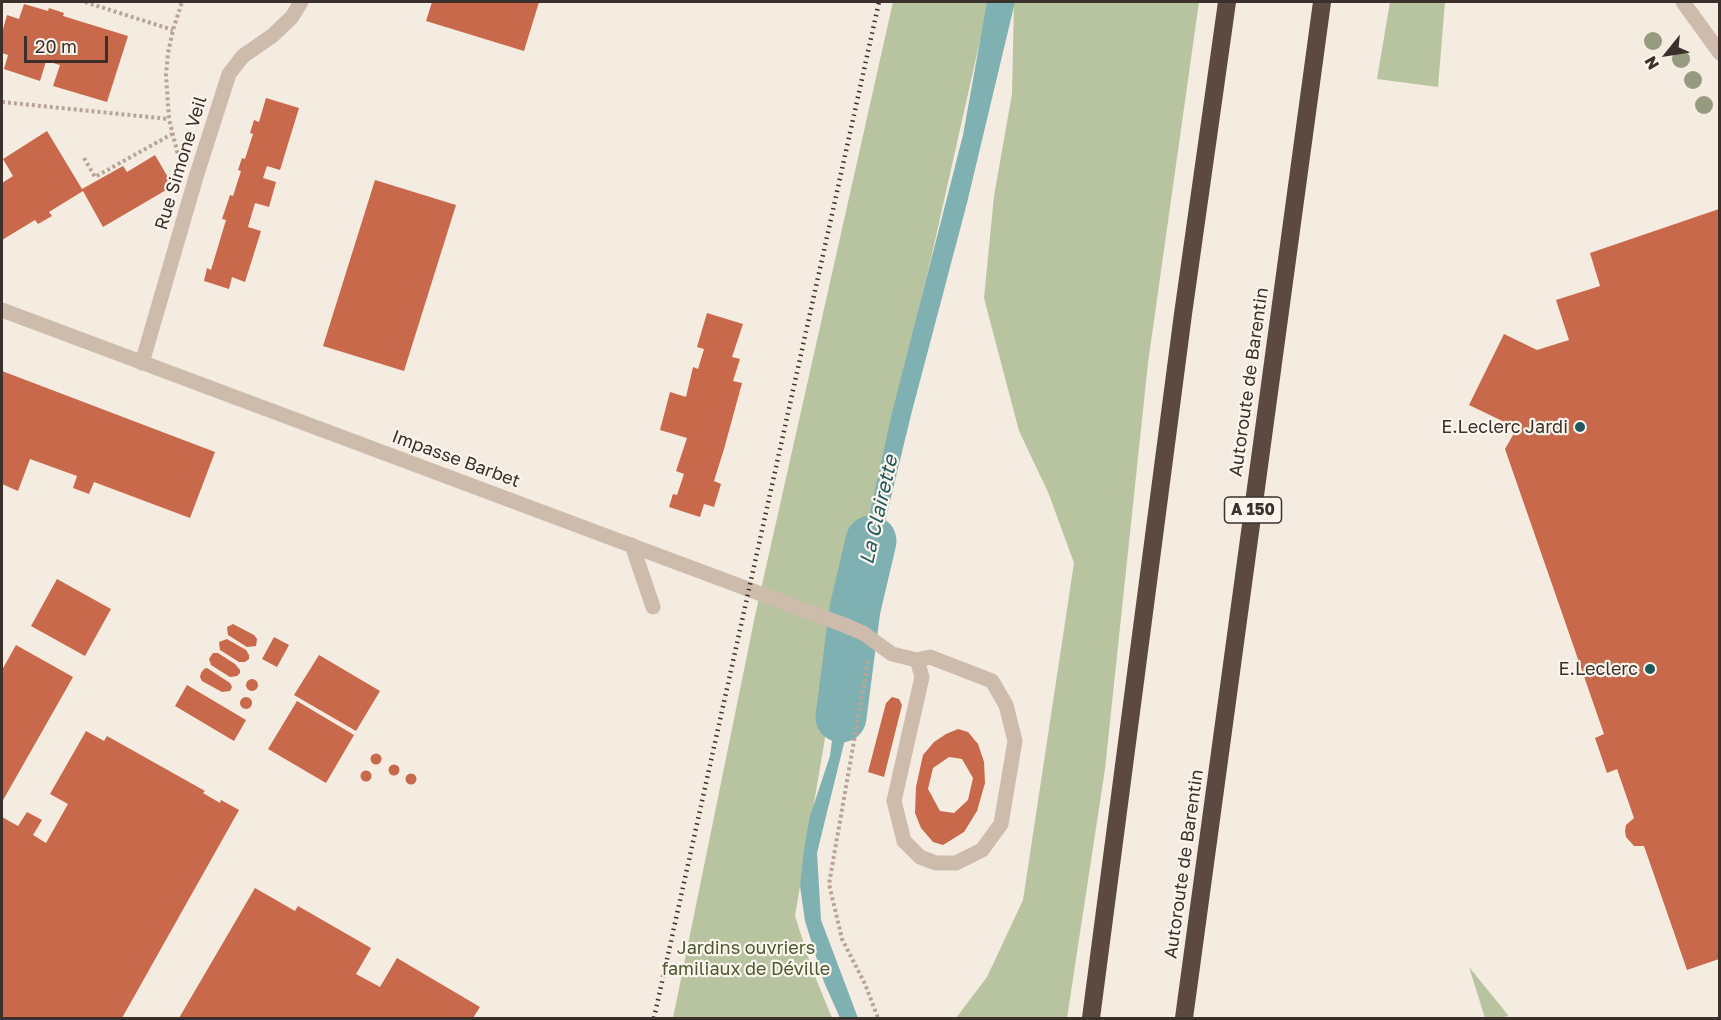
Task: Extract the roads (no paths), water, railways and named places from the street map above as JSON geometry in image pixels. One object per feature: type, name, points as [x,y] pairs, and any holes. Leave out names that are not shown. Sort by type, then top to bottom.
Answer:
[{"type":"highway","points":[[1091,1018],[1183,314],[1227,2]]},
{"type":"highway","name":"Autoroute de Barentin","points":[[1184,1018],[1322,2]]},
{"type":"street","name":"Rue Simone Veil","points":[[142,363],[196,177],[229,74],[243,56],[272,36],[292,17],[301,2]]},
{"type":"street","points":[[1683,2],[1719,53]]},
{"type":"street","name":"Impasse Barbet","points":[[2,310],[844,625],[867,636],[892,654],[917,660]]},
{"type":"street","points":[[632,546],[653,607]]},
{"type":"street","points":[[930,657],[992,681],[1006,705],[1014,741],[1001,824],[982,850],[956,863],[936,863],[920,857],[904,841],[894,801],[922,677],[917,660],[930,657]]},
{"type":"water","points":[[987,2],[1015,2],[967,203],[912,411],[863,612],[849,607],[892,413],[963,135]]},
{"type":"water","points":[[844,646],[855,648],[849,723],[817,853],[821,920],[858,1018],[840,1018],[824,982],[805,921],[800,886],[810,816],[830,756]]},
{"type":"waterway","name":"La Clairette","points":[[841,717],[855,609],[871,541]]},
{"type":"railway","points":[[654,1018],[879,2]]},
{"type":"place","name":"E.Leclerc Jardi","points":[[1580,427]]},
{"type":"place","name":"E.Leclerc","points":[[1650,669]]},
{"type":"park label","name":"Jardins ouvriers familiaux de Déville","points":[[746,958]]}]
